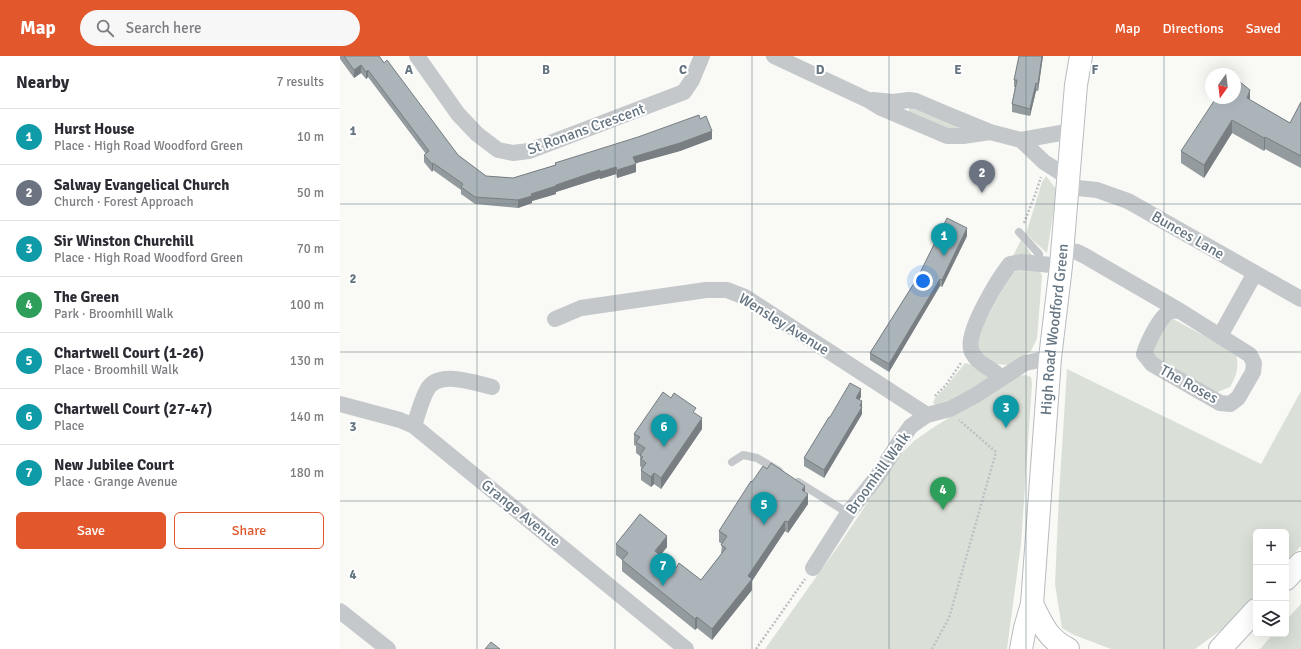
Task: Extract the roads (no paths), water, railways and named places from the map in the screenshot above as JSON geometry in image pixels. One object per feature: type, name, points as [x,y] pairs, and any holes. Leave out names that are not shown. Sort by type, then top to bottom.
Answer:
[{"type":"main road","name":"High Road Woodford Green","points":[[1021,649],[1032,604],[1050,358],[1055,260],[1069,183],[1076,85],[1081,56]]},
{"type":"main road","points":[[1289,576],[1301,563]]},
{"type":"main road","name":"High Road Woodford Green","points":[[1032,604],[1047,633],[1056,642],[1068,649]]},
{"type":"main road","points":[[1220,649],[1253,613]]},
{"type":"street","name":"St Ronans Crescent","points":[[417,56],[458,114],[477,134],[498,150],[513,153],[529,151],[684,92],[692,80],[702,56]]},
{"type":"street","points":[[774,56],[868,100],[881,108],[947,136],[964,136],[990,132]]},
{"type":"street","points":[[868,100],[893,102],[916,100],[954,118],[990,132],[1021,140],[1072,131]]},
{"type":"street","points":[[1021,140],[1069,183]]},
{"type":"street","name":"Bunces Lane","points":[[1069,183],[1119,197],[1301,300]]},
{"type":"street","name":"The Roses","points":[[1002,378],[976,359],[971,349],[971,337],[981,311],[1004,271],[1010,264],[1055,260],[1077,252],[1180,311],[1250,355],[1254,363],[1253,372],[1238,398],[1230,404],[1220,403],[1152,364],[1144,354],[1147,344],[1164,317],[1171,311],[1180,311]]},
{"type":"street","points":[[1220,336],[1255,273]]},
{"type":"street","name":"Wensley Avenue","points":[[555,319],[581,308],[706,290],[727,290],[745,297],[924,413]]},
{"type":"street","name":"Broomhill Walk","points":[[813,568],[848,513],[877,477],[911,426],[924,413],[950,409],[976,396],[1025,364],[1050,358]]},
{"type":"street","points":[[414,426],[428,389],[437,381],[449,378],[492,387]]},
{"type":"street","name":"Grange Avenue","points":[[340,404],[400,420],[414,426],[686,649]]},
{"type":"street","points":[[340,611],[388,649]]},
{"type":"lane","points":[[1020,232],[1039,254],[1055,260]]},
{"type":"lane","points":[[732,462],[743,455],[757,458],[848,513]]},
{"type":"place","name":"Salway Evangelical Church","points":[[982,193]]},
{"type":"place","name":"Hurst House","points":[[944,256]]},
{"type":"place","name":"Sir Winston Churchill","points":[[1006,428]]},
{"type":"place","name":"Chartwell Court (27-47)","points":[[664,447]]},
{"type":"place","name":"The Green","points":[[943,510]]},
{"type":"place","name":"Chartwell Court (1-26)","points":[[764,525]]},
{"type":"place","name":"New Jubilee Court","points":[[663,586]]}]
